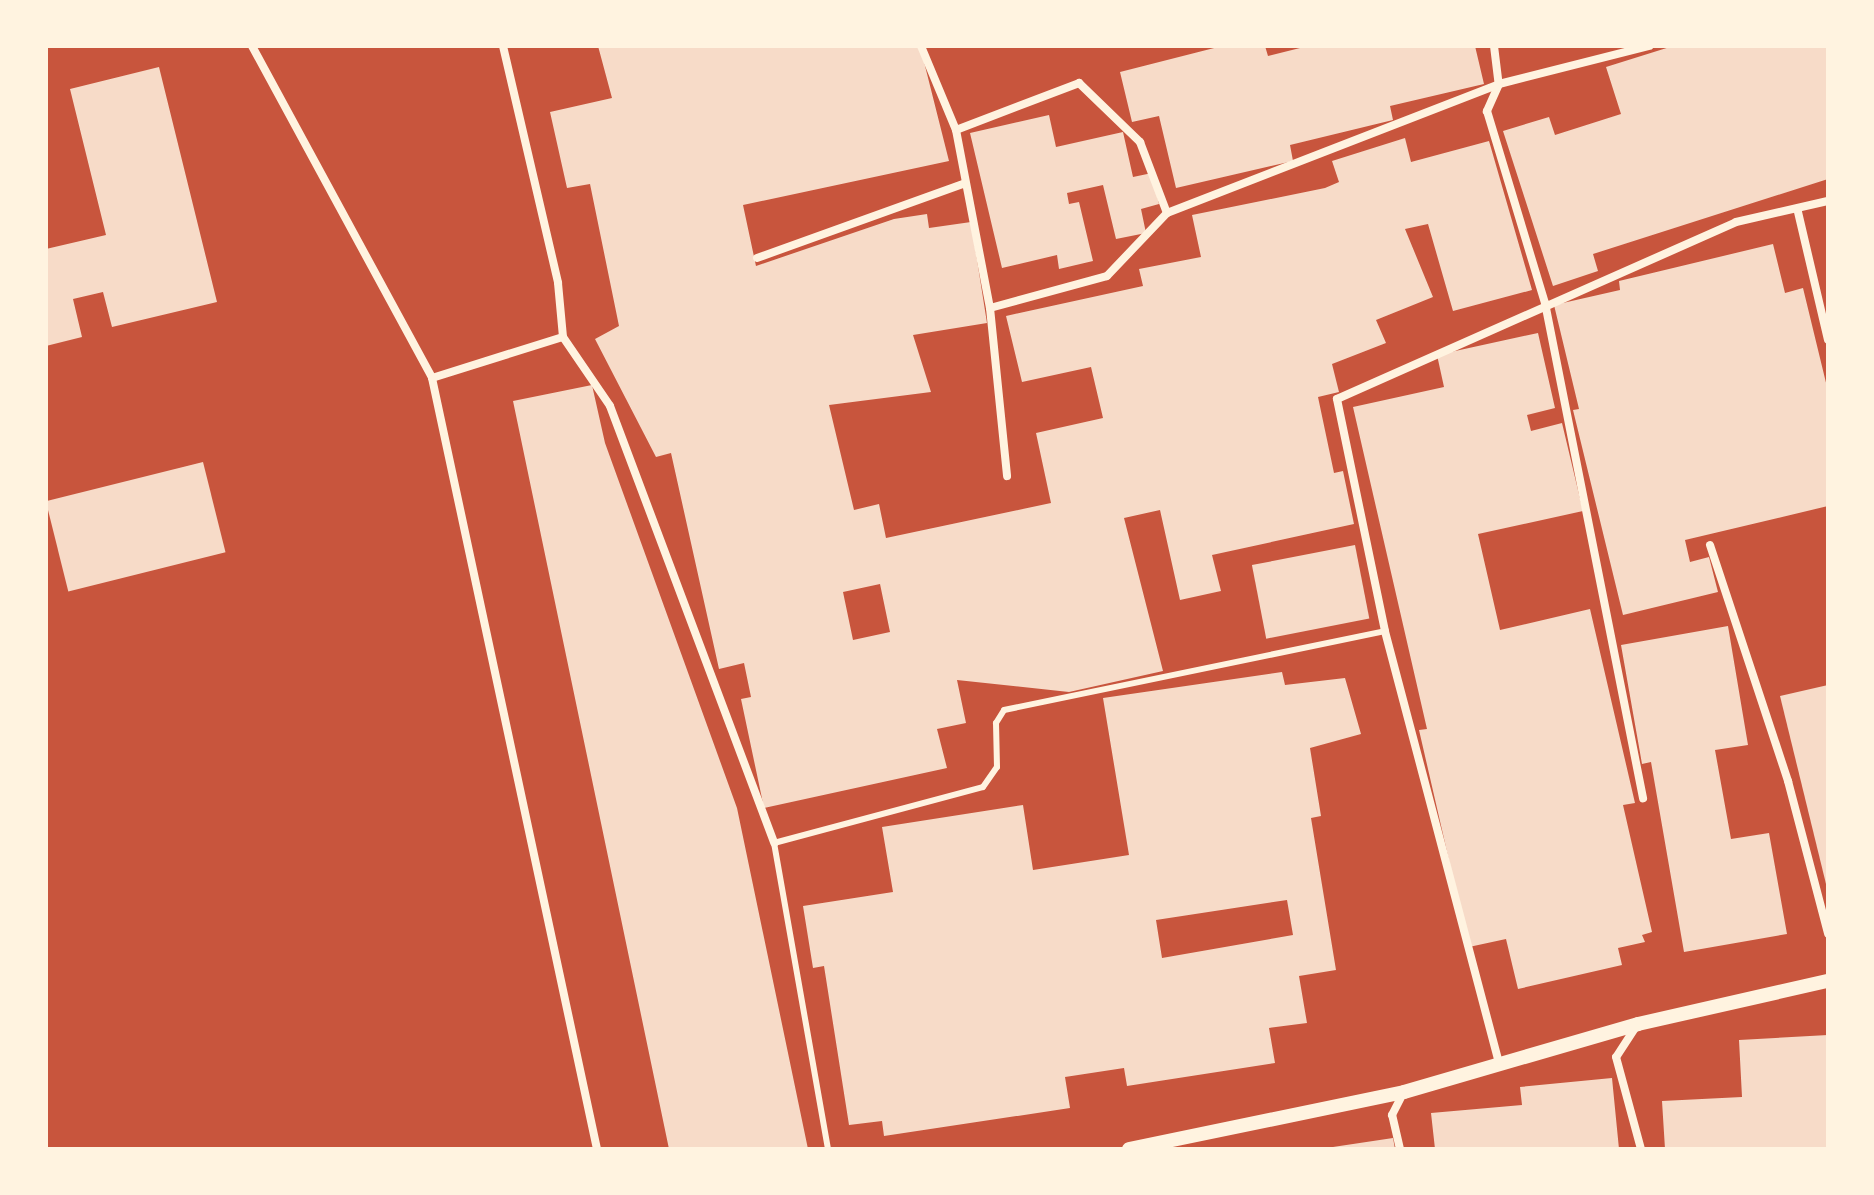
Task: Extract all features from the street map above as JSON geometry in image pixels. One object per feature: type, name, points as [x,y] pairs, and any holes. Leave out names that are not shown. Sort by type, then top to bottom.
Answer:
[{"type":"street","points":[[252,46],[432,378],[597,1149]]},
{"type":"street","points":[[503,46],[558,283],[563,337],[610,406],[774,843]]},
{"type":"street","points":[[921,46],[956,130],[990,308],[1007,476]]},
{"type":"street","points":[[1494,46],[1499,84],[1487,111],[1545,303],[1643,798]]},
{"type":"street","points":[[990,308],[1107,276],[1167,213],[1499,84],[1649,46]]},
{"type":"street","points":[[956,130],[1079,83],[1140,142],[1167,213]]},
{"type":"street","points":[[757,258],[965,183]]},
{"type":"street","points":[[1499,1063],[1385,631],[1337,399],[1545,303],[1736,222],[1798,212],[1828,201]]},
{"type":"street","points":[[1798,212],[1828,340]]},
{"type":"street","points":[[432,378],[563,337]]},
{"type":"street","points":[[1710,545],[1788,781],[1828,934]]},
{"type":"street","points":[[1129,1149],[1404,1092],[1638,1024],[1828,981]]},
{"type":"street","points":[[1638,1024],[1616,1057],[1641,1149]]},
{"type":"street","points":[[1400,1149],[1392,1115],[1404,1092]]},
{"type":"lane","points":[[828,1149],[774,843],[983,787],[997,767],[996,723],[1004,710],[1385,631]]},
{"type":"building","points":[[598,46],[920,46],[949,161],[743,205],[756,266],[894,219],[927,214],[929,228],[971,222],[987,323],[913,335],[931,392],[829,405],[854,510],[879,504],[886,538],[1051,503],[1036,433],[1103,418],[1091,367],[1022,382],[1006,316],[1143,286],[1139,269],[1201,257],[1192,215],[1325,188],[1339,182],[1332,161],[1405,138],[1411,162],[1489,141],[1532,290],[1453,311],[1428,224],[1405,229],[1433,297],[1376,320],[1386,343],[1332,364],[1339,392],[1318,397],[1334,473],[1343,471],[1354,524],[1212,555],[1221,591],[1180,600],[1160,510],[1124,518],[1163,671],[1069,692],[957,680],[966,723],[937,729],[947,768],[764,808],[741,699],[751,697],[744,663],[719,669],[671,453],[656,457],[595,339],[619,326],[590,184],[567,188],[550,112],[612,98]],"holes":[[[880,584],[890,632],[853,640],[843,592]]]},
{"type":"building","points":[[1222,46],[1265,46],[1268,56],[1308,46],[1475,46],[1484,84],[1390,106],[1393,120],[1290,145],[1293,161],[1176,188],[1159,116],[1132,122],[1120,72]]},
{"type":"building","points":[[1673,46],[1828,46],[1828,179],[1593,254],[1598,271],[1553,286],[1503,131],[1549,117],[1555,135],[1621,114],[1606,67]]},
{"type":"building","points":[[159,67],[217,302],[112,327],[103,292],[73,299],[82,337],[46,346],[46,249],[106,235],[70,89]]},
{"type":"building","points":[[1049,115],[1056,147],[1123,132],[1133,177],[1152,173],[1159,204],[1141,209],[1146,233],[1116,239],[1103,185],[1067,193],[1069,204],[1079,202],[1093,261],[1059,269],[1057,255],[1002,268],[970,133]]},
{"type":"building","points":[[1773,244],[1785,293],[1803,288],[1828,391],[1828,506],[1685,540],[1690,562],[1709,557],[1718,592],[1623,615],[1573,410],[1579,409],[1554,305],[1620,290],[1619,281]]},
{"type":"building","points":[[1538,333],[1555,408],[1527,415],[1531,431],[1562,423],[1583,511],[1478,534],[1500,630],[1590,609],[1635,803],[1623,805],[1652,932],[1642,935],[1645,942],[1618,948],[1622,965],[1518,989],[1506,939],[1469,947],[1419,730],[1427,729],[1353,407],[1444,387],[1437,355]]},
{"type":"building","points":[[592,385],[605,443],[737,808],[808,1149],[669,1149],[513,401]]},
{"type":"building","points":[[203,462],[225,552],[68,591],[46,501]]},
{"type":"building","points":[[1355,545],[1369,619],[1266,639],[1252,565]]},
{"type":"building","points":[[1728,626],[1748,745],[1715,750],[1731,839],[1769,833],[1787,934],[1684,952],[1651,762],[1642,764],[1621,645]]},
{"type":"building","points":[[1282,672],[1285,685],[1345,678],[1361,734],[1310,748],[1321,816],[1311,818],[1336,970],[1299,976],[1307,1023],[1269,1028],[1275,1063],[1127,1086],[1124,1068],[1065,1077],[1070,1108],[884,1136],[882,1121],[849,1125],[824,966],[813,968],[803,906],[893,892],[882,827],[1023,805],[1033,870],[1129,855],[1103,698]],"holes":[[[1287,900],[1293,935],[1162,958],[1156,920]]]},
{"type":"building","points":[[1828,685],[1828,888],[1827,888],[1780,696]]},
{"type":"building","points":[[1828,1035],[1828,1149],[1665,1149],[1662,1101],[1742,1097],[1739,1040]]},
{"type":"building","points":[[1612,1078],[1619,1149],[1435,1149],[1431,1113],[1522,1105],[1520,1087]]},
{"type":"building","points":[[1393,1138],[1395,1149],[1333,1149],[1333,1147]]}]
